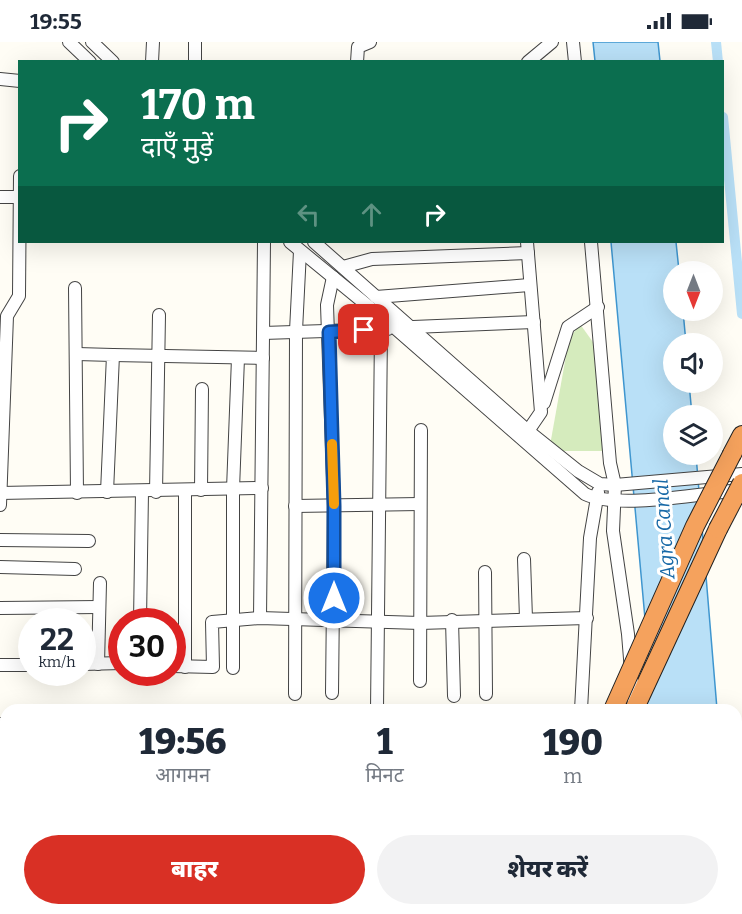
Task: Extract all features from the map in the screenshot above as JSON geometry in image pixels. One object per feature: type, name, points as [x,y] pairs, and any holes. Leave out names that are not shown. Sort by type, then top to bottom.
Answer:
[{"type":"highway","points":[[616,704],[695,526],[742,435]]},
{"type":"highway","points":[[637,704],[717,529],[742,483]]},
{"type":"street","points":[[69,42],[88,60]]},
{"type":"street","points":[[92,42],[111,60]]},
{"type":"street","points":[[152,60],[153,42]]},
{"type":"street","points":[[195,42],[195,60]]},
{"type":"street","points":[[357,60],[358,47],[370,42]]},
{"type":"street","points":[[530,60],[552,42]]},
{"type":"street","points":[[573,42],[575,60]]},
{"type":"street","points":[[0,80],[18,81]]},
{"type":"street","points":[[0,197],[18,197]]},
{"type":"street","points":[[20,243],[19,296],[7,315],[3,358],[0,497],[262,488]]},
{"type":"street","points":[[260,618],[264,243]]},
{"type":"street","points":[[291,243],[395,328],[585,494],[596,499],[619,501],[742,490]]},
{"type":"street","points":[[591,243],[610,463],[620,485],[613,531],[628,633],[634,704]]},
{"type":"street","points":[[320,244],[376,297],[413,327],[528,431],[578,471],[600,484],[620,485],[742,474]]},
{"type":"street","points":[[343,267],[372,259],[528,247],[529,285],[541,412]]},
{"type":"street","points":[[295,694],[296,331],[300,251]]},
{"type":"street","points":[[332,693],[334,506],[327,299],[333,277]]},
{"type":"street","points":[[376,297],[529,285]]},
{"type":"street","points":[[75,288],[77,493]]},
{"type":"street","points":[[528,431],[541,412],[568,327],[598,307]]},
{"type":"street","points":[[156,492],[159,315]]},
{"type":"street","points":[[413,327],[534,322]]},
{"type":"street","points":[[263,333],[395,328]]},
{"type":"street","points":[[377,704],[381,330]]},
{"type":"street","points":[[77,354],[263,358]]},
{"type":"street","points":[[107,492],[113,355]]},
{"type":"street","points":[[233,668],[233,489],[238,358]]},
{"type":"street","points":[[201,490],[202,389]]},
{"type":"street","points":[[420,681],[421,430]]},
{"type":"street","points":[[581,704],[590,538],[600,484],[610,463]]},
{"type":"street","points":[[181,608],[184,491]]},
{"type":"street","points":[[140,608],[142,492]]},
{"type":"street","points":[[295,506],[419,504]]},
{"type":"street","points":[[0,540],[89,542]]},
{"type":"street","points":[[524,559],[526,619]]},
{"type":"street","points":[[0,567],[75,569]]},
{"type":"street","points":[[484,572],[486,694]]},
{"type":"street","points":[[100,583],[98,664],[108,664]]},
{"type":"street","points":[[0,608],[99,607]]},
{"type":"street","points":[[186,667],[213,667],[212,622],[260,618],[420,623],[452,620],[587,618]]},
{"type":"street","points":[[452,620],[454,696]]},
{"type":"street","points":[[0,665],[18,665]]},
{"type":"green space","points":[[580,324],[595,345],[606,451],[549,451],[569,339]]},
{"type":"water","points":[[593,42],[658,42],[660,60],[595,60]]},
{"type":"water","name":"Agra Canal","points":[[611,243],[676,243],[678,261],[663,261],[663,321],[684,321],[685,333],[663,333],[663,393],[690,393],[691,405],[663,405],[663,465],[697,465],[717,704],[647,704],[644,663],[649,663]]},
{"type":"waterway","points":[[716,42],[718,60]]},
{"type":"waterway","points":[[724,127],[742,314]]},
{"type":"slow traffic","points":[[332,444],[334,504]]},
{"type":"route","points":[[334,598],[329,332],[364,330]]}]
